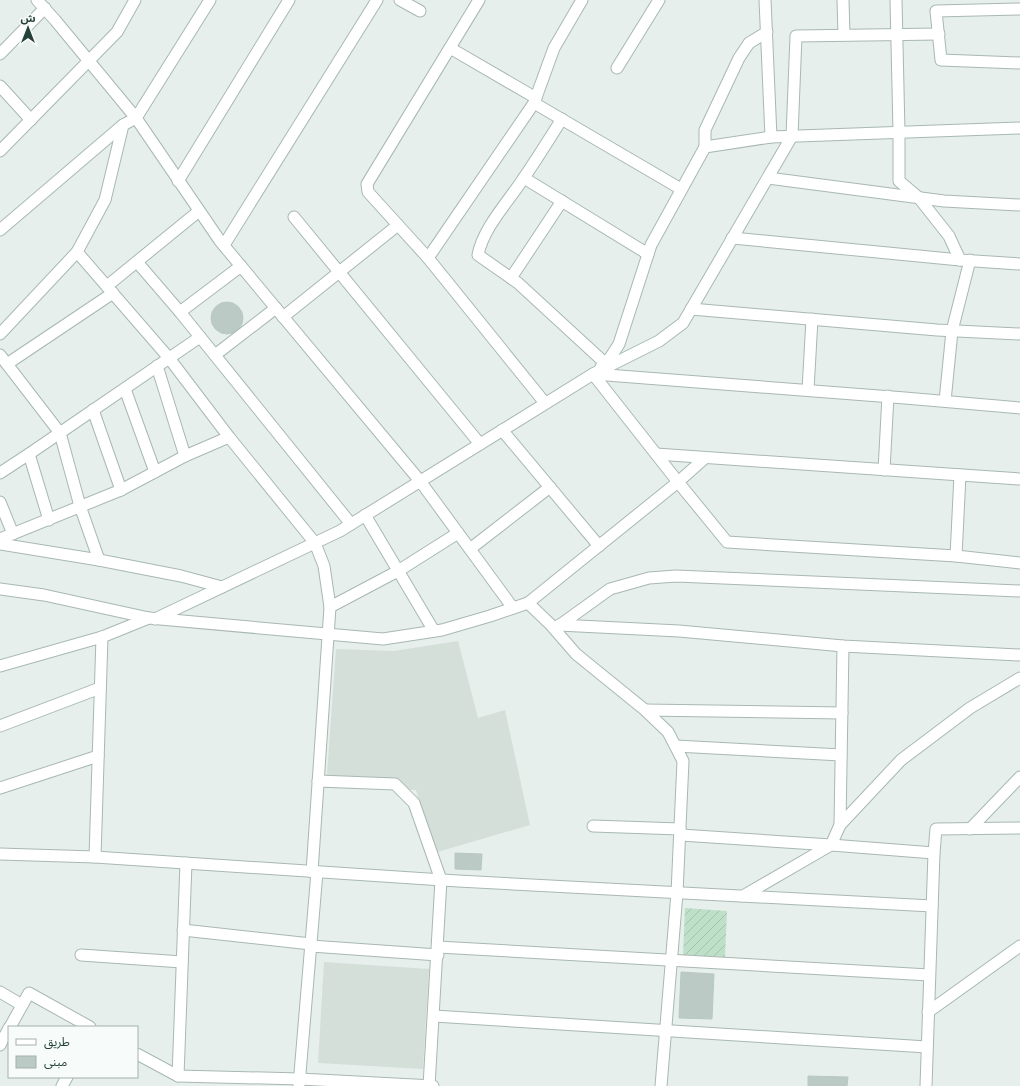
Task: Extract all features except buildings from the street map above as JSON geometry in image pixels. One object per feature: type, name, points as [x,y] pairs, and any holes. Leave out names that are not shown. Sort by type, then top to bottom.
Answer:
[{"type":"street","points":[[37,0],[90,61],[136,118],[178,181],[224,245],[420,481],[513,608]]},
{"type":"street","points":[[0,151],[117,32],[135,0]]},
{"type":"street","points":[[0,230],[123,125],[136,118],[210,0]]},
{"type":"street","points":[[178,181],[289,0]]},
{"type":"street","points":[[224,245],[377,0]]},
{"type":"street","points":[[400,0],[420,11]]},
{"type":"street","points":[[479,0],[367,184],[368,192],[428,258],[546,403]]},
{"type":"street","points":[[428,258],[535,100],[554,48],[582,0]]},
{"type":"street","points":[[617,68],[659,0]]},
{"type":"street","points":[[765,0],[771,137]]},
{"type":"street","points":[[843,0],[844,35]]},
{"type":"street","points":[[896,0],[900,132],[899,181],[920,198],[965,260],[952,331],[946,402]]},
{"type":"street","points":[[0,54],[45,8]]},
{"type":"street","points":[[1020,9],[936,11],[941,60],[1020,63]]},
{"type":"street","points":[[593,374],[610,358],[619,344],[651,245],[705,147],[705,130],[739,58],[749,43],[767,32]]},
{"type":"street","points":[[0,666],[102,637],[152,619],[314,543],[351,524],[593,374],[659,341],[683,323],[792,136],[796,36],[939,34]]},
{"type":"street","points":[[450,48],[535,100],[562,119],[681,190]]},
{"type":"street","points":[[2,93],[31,120]]},
{"type":"street","points":[[562,119],[487,232],[480,246],[478,255],[518,282],[605,363]]},
{"type":"street","points":[[0,334],[77,252],[105,200],[123,125]]},
{"type":"street","points":[[705,147],[771,137],[1020,128]]},
{"type":"street","points":[[524,178],[648,254]]},
{"type":"street","points":[[768,178],[944,201],[1020,205]]},
{"type":"street","points":[[511,278],[562,201]]},
{"type":"street","points":[[7,364],[110,290],[137,262],[199,211]]},
{"type":"street","points":[[294,217],[480,444]]},
{"type":"street","points":[[283,317],[340,273],[398,225]]},
{"type":"street","points":[[732,238],[1020,264]]},
{"type":"street","points":[[77,252],[169,358],[229,437],[314,543],[324,566],[330,607],[318,781],[311,945],[299,1083]]},
{"type":"street","points":[[137,262],[180,312],[351,524]]},
{"type":"street","points":[[180,312],[241,266]]},
{"type":"street","points":[[215,355],[276,308]]},
{"type":"street","points":[[690,309],[952,331],[1020,334]]},
{"type":"street","points":[[808,390],[812,319]]},
{"type":"street","points":[[0,472],[29,454],[200,337]]},
{"type":"street","points":[[0,355],[60,433],[80,506],[99,560]]},
{"type":"street","points":[[157,366],[185,456]]},
{"type":"street","points":[[593,374],[888,396],[1020,408]]},
{"type":"street","points":[[593,374],[727,542],[956,556],[1020,563]]},
{"type":"street","points":[[125,388],[155,472]]},
{"type":"street","points":[[884,470],[888,396]]},
{"type":"street","points":[[93,410],[121,490]]},
{"type":"street","points":[[502,430],[599,546]]},
{"type":"street","points":[[0,539],[121,490],[185,456],[229,437]]},
{"type":"street","points":[[29,454],[49,520]]},
{"type":"street","points":[[656,454],[1020,479]]},
{"type":"street","points":[[0,589],[44,594],[152,619],[274,628],[328,635],[383,639],[442,630],[528,603],[678,482],[705,458]]},
{"type":"street","points":[[956,556],[960,475]]},
{"type":"street","points":[[470,549],[550,488]]},
{"type":"street","points":[[0,502],[13,534]]},
{"type":"street","points":[[365,515],[434,631]]},
{"type":"street","points":[[330,607],[398,571],[458,533]]},
{"type":"street","points":[[0,544],[99,560],[181,576],[222,587]]},
{"type":"street","points":[[555,624],[610,589],[649,578],[663,577],[684,576],[1020,591]]},
{"type":"street","points":[[528,603],[555,624],[576,654],[644,710],[668,732],[683,761],[677,893],[661,1086]]},
{"type":"street","points":[[555,624],[679,631],[843,646],[1020,655]]},
{"type":"street","points":[[95,857],[102,637]]},
{"type":"street","points":[[840,825],[843,646]]},
{"type":"street","points":[[742,896],[831,845],[840,825],[901,760],[970,708],[1020,678]]},
{"type":"street","points":[[0,726],[100,688]]},
{"type":"street","points":[[644,710],[842,713]]},
{"type":"street","points":[[676,746],[841,754]]},
{"type":"street","points":[[0,788],[98,756]]},
{"type":"street","points":[[970,829],[1020,777]]},
{"type":"street","points":[[318,781],[395,784],[414,803],[441,880],[429,1086]]},
{"type":"street","points":[[594,826],[934,853]]},
{"type":"street","points":[[926,1086],[929,975],[936,829],[1020,828]]},
{"type":"street","points":[[0,854],[95,857],[441,880],[932,906]]},
{"type":"street","points":[[178,1076],[186,863]]},
{"type":"street","points":[[183,930],[311,945],[671,961],[929,975]]},
{"type":"street","points":[[928,1012],[1020,946]]},
{"type":"street","points":[[81,955],[182,962]]},
{"type":"street","points":[[0,992],[22,1005]]},
{"type":"street","points":[[11,1026],[29,993],[88,1026]]},
{"type":"street","points":[[434,1016],[927,1047]]},
{"type":"street","points":[[0,1045],[8,1031]]},
{"type":"street","points":[[138,1055],[178,1076],[299,1083],[432,1086]]},
{"type":"shaded area","points":[[458,641],[478,718],[505,710],[530,825],[434,853],[416,790],[326,788],[336,649],[394,651]]},
{"type":"shaded area","points":[[324,962],[429,969],[423,1069],[318,1063]]},
{"type":"green space","points":[[685,908],[727,911],[725,957],[683,955]]}]
